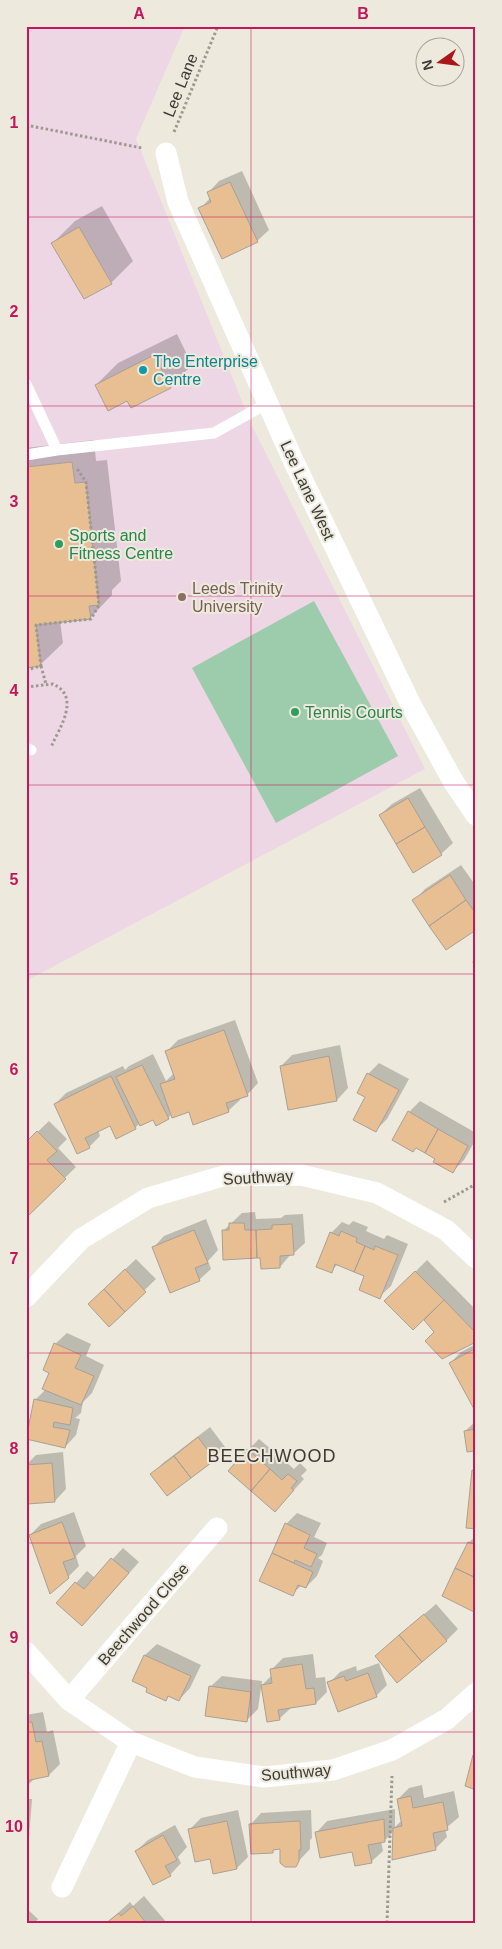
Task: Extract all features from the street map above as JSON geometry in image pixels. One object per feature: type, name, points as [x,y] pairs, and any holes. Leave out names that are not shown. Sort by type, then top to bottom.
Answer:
[{"type":"street","name":"Lee Lane West","points":[[166,153],[178,202],[297,469],[411,705],[453,781],[476,815]]},
{"type":"street","name":"Southway","points":[[26,1297],[81,1239],[148,1198],[223,1176],[301,1175],[377,1193],[446,1230],[476,1258]]},
{"type":"street","name":"Beechwood Close","points":[[69,1700],[217,1528]]},
{"type":"street","name":"Southway","points":[[26,1652],[69,1700],[131,1742],[196,1767],[264,1777],[333,1770],[392,1750],[447,1719],[476,1694]]},
{"type":"street","points":[[62,1887],[131,1742]]},
{"type":"lane","points":[[26,384],[57,450]]},
{"type":"lane","points":[[26,456],[57,450],[214,433],[268,403]]},
{"type":"path","name":"Lee Lane","points":[[166,153],[218,26]]},
{"type":"path","points":[[26,126],[166,153]]},
{"type":"path","points":[[46,684],[41,666],[36,625],[90,619],[99,605],[86,482],[72,462]]},
{"type":"path","points":[[26,670],[41,666]]},
{"type":"path","points":[[26,687],[53,684],[64,692],[68,700],[68,708],[48,755],[29,749]]},
{"type":"path","points":[[420,1216],[476,1184]]},
{"type":"path","points":[[387,1923],[392,1750]]},
{"type":"shaded area","name":"Leeds Trinity University","points":[[26,26],[185,26],[136,139],[252,426],[425,769],[26,981]]},
{"type":"green space","name":"Tennis Courts","points":[[314,601],[398,756],[276,823],[192,668]]},
{"type":"building","points":[[230,182],[258,242],[222,259],[198,208],[211,202],[207,192]]},
{"type":"building","points":[[79,227],[112,284],[84,299],[51,243]]},
{"type":"building","name":"The Enterprise Centre","points":[[154,355],[171,388],[131,408],[127,401],[108,411],[95,385]]},
{"type":"building","name":"Sports and Fitness Centre","points":[[72,462],[75,483],[86,482],[99,605],[89,606],[91,619],[36,625],[41,666],[26,668],[26,467]]},
{"type":"building","points":[[408,798],[425,827],[396,844],[379,815]]},
{"type":"building","points":[[425,827],[442,855],[413,873],[396,844]]},
{"type":"building","points":[[450,875],[466,900],[429,926],[412,900]]},
{"type":"building","points":[[466,900],[476,914],[476,930],[446,950],[429,926]]},
{"type":"building","points":[[224,1030],[248,1096],[226,1103],[229,1112],[193,1125],[189,1112],[172,1118],[160,1084],[175,1079],[165,1051]]},
{"type":"building","points":[[329,1056],[337,1101],[288,1110],[280,1066]]},
{"type":"building","points":[[142,1065],[169,1119],[156,1126],[153,1120],[140,1126],[116,1077]]},
{"type":"building","points":[[367,1073],[399,1090],[376,1132],[353,1120],[365,1097],[357,1093]]},
{"type":"building","points":[[111,1076],[136,1129],[116,1139],[110,1126],[85,1138],[90,1148],[77,1154],[54,1104]]},
{"type":"building","points":[[408,1111],[438,1129],[425,1153],[416,1148],[413,1152],[392,1140]]},
{"type":"building","points":[[438,1129],[468,1146],[453,1173],[433,1162],[435,1159],[425,1153]]},
{"type":"building","points":[[37,1131],[57,1151],[47,1160],[66,1179],[26,1218],[26,1142]]},
{"type":"building","points":[[229,1223],[244,1223],[245,1230],[256,1230],[257,1258],[223,1260],[222,1230],[229,1230]]},
{"type":"building","points":[[292,1224],[294,1255],[280,1256],[280,1268],[261,1269],[260,1258],[257,1258],[256,1230],[272,1229],[272,1225]]},
{"type":"building","points":[[194,1230],[208,1263],[195,1268],[200,1281],[170,1293],[152,1247]]},
{"type":"building","points":[[341,1231],[357,1238],[356,1242],[365,1246],[354,1272],[335,1264],[332,1273],[316,1267],[330,1232],[339,1236]]},
{"type":"building","points":[[365,1246],[374,1250],[375,1246],[398,1255],[380,1299],[359,1290],[364,1276],[354,1272]]},
{"type":"building","points":[[125,1269],[146,1292],[125,1312],[104,1289]]},
{"type":"building","points":[[415,1271],[444,1300],[413,1330],[384,1301]]},
{"type":"building","points":[[104,1289],[125,1312],[109,1327],[88,1304]]},
{"type":"building","points":[[444,1300],[476,1333],[476,1342],[442,1359],[425,1341],[434,1332],[424,1320]]},
{"type":"building","points":[[54,1343],[81,1355],[75,1368],[94,1376],[81,1405],[42,1389],[49,1373],[43,1370]]},
{"type":"building","points":[[476,1348],[476,1408],[474,1409],[449,1363]]},
{"type":"building","points":[[34,1399],[73,1408],[70,1425],[54,1422],[53,1427],[70,1430],[65,1448],[26,1439]]},
{"type":"building","points":[[476,1429],[476,1465],[474,1451],[467,1452],[464,1431]]},
{"type":"building","points":[[198,1437],[215,1460],[191,1478],[174,1456]]},
{"type":"building","points":[[247,1449],[270,1469],[251,1491],[228,1471]]},
{"type":"building","points":[[174,1456],[191,1478],[167,1496],[150,1474]]},
{"type":"building","points":[[52,1463],[55,1502],[27,1504],[26,1465]]},
{"type":"building","points":[[270,1469],[282,1480],[288,1474],[297,1481],[291,1488],[294,1490],[275,1512],[251,1491]]},
{"type":"building","points":[[472,1470],[476,1471],[476,1529],[466,1528]]},
{"type":"building","points":[[62,1522],[75,1558],[63,1562],[69,1578],[50,1594],[29,1535]]},
{"type":"building","points":[[285,1523],[310,1535],[304,1548],[317,1554],[311,1567],[295,1560],[294,1563],[272,1553]]},
{"type":"building","points":[[468,1542],[476,1545],[476,1578],[455,1568]]},
{"type":"building","points":[[272,1553],[313,1572],[306,1588],[298,1585],[293,1596],[259,1581]]},
{"type":"building","points":[[111,1558],[129,1573],[82,1626],[56,1603],[75,1582],[84,1589]]},
{"type":"building","points":[[455,1568],[476,1578],[476,1608],[474,1612],[442,1596]]},
{"type":"building","points":[[424,1614],[447,1641],[422,1662],[399,1635]]},
{"type":"building","points":[[399,1635],[422,1662],[397,1683],[375,1656]]},
{"type":"building","points":[[144,1655],[191,1676],[179,1701],[168,1696],[166,1701],[146,1692],[147,1688],[132,1681]]},
{"type":"building","points":[[302,1664],[306,1689],[314,1688],[316,1704],[278,1710],[280,1720],[267,1722],[261,1685],[272,1683],[270,1669]]},
{"type":"building","points":[[368,1673],[377,1697],[338,1712],[327,1682],[344,1676],[346,1681]]},
{"type":"building","points":[[209,1686],[251,1692],[247,1722],[205,1716]]},
{"type":"building","points":[[32,1722],[36,1742],[42,1741],[49,1776],[26,1781],[26,1723]]},
{"type":"building","points":[[473,1755],[476,1756],[476,1790],[465,1786]]},
{"type":"building","points":[[411,1796],[413,1808],[443,1802],[448,1830],[433,1833],[436,1850],[392,1860],[393,1828],[402,1826],[397,1799]]},
{"type":"building","points":[[384,1819],[385,1842],[368,1845],[372,1863],[355,1866],[352,1852],[320,1858],[315,1832]]},
{"type":"building","points":[[227,1821],[237,1869],[213,1874],[210,1859],[195,1862],[188,1829]]},
{"type":"building","points":[[300,1821],[301,1850],[299,1850],[299,1861],[296,1867],[285,1867],[280,1863],[280,1849],[273,1850],[273,1853],[251,1854],[249,1824]]},
{"type":"building","points":[[163,1835],[177,1860],[165,1866],[171,1876],[153,1885],[135,1851]]},
{"type":"building","points":[[133,1906],[146,1923],[106,1923],[119,1913],[121,1916]]},
{"type":"place","name":"The Enterprise Centre","points":[[143,370]]},
{"type":"place","name":"Sports and Fitness Centre","points":[[59,544]]},
{"type":"place","name":"Leeds Trinity University","points":[[182,597]]},
{"type":"place","name":"Tennis Courts","points":[[295,712]]},
{"type":"district","name":"BEECHWOOD","points":[[272,1456]]}]
